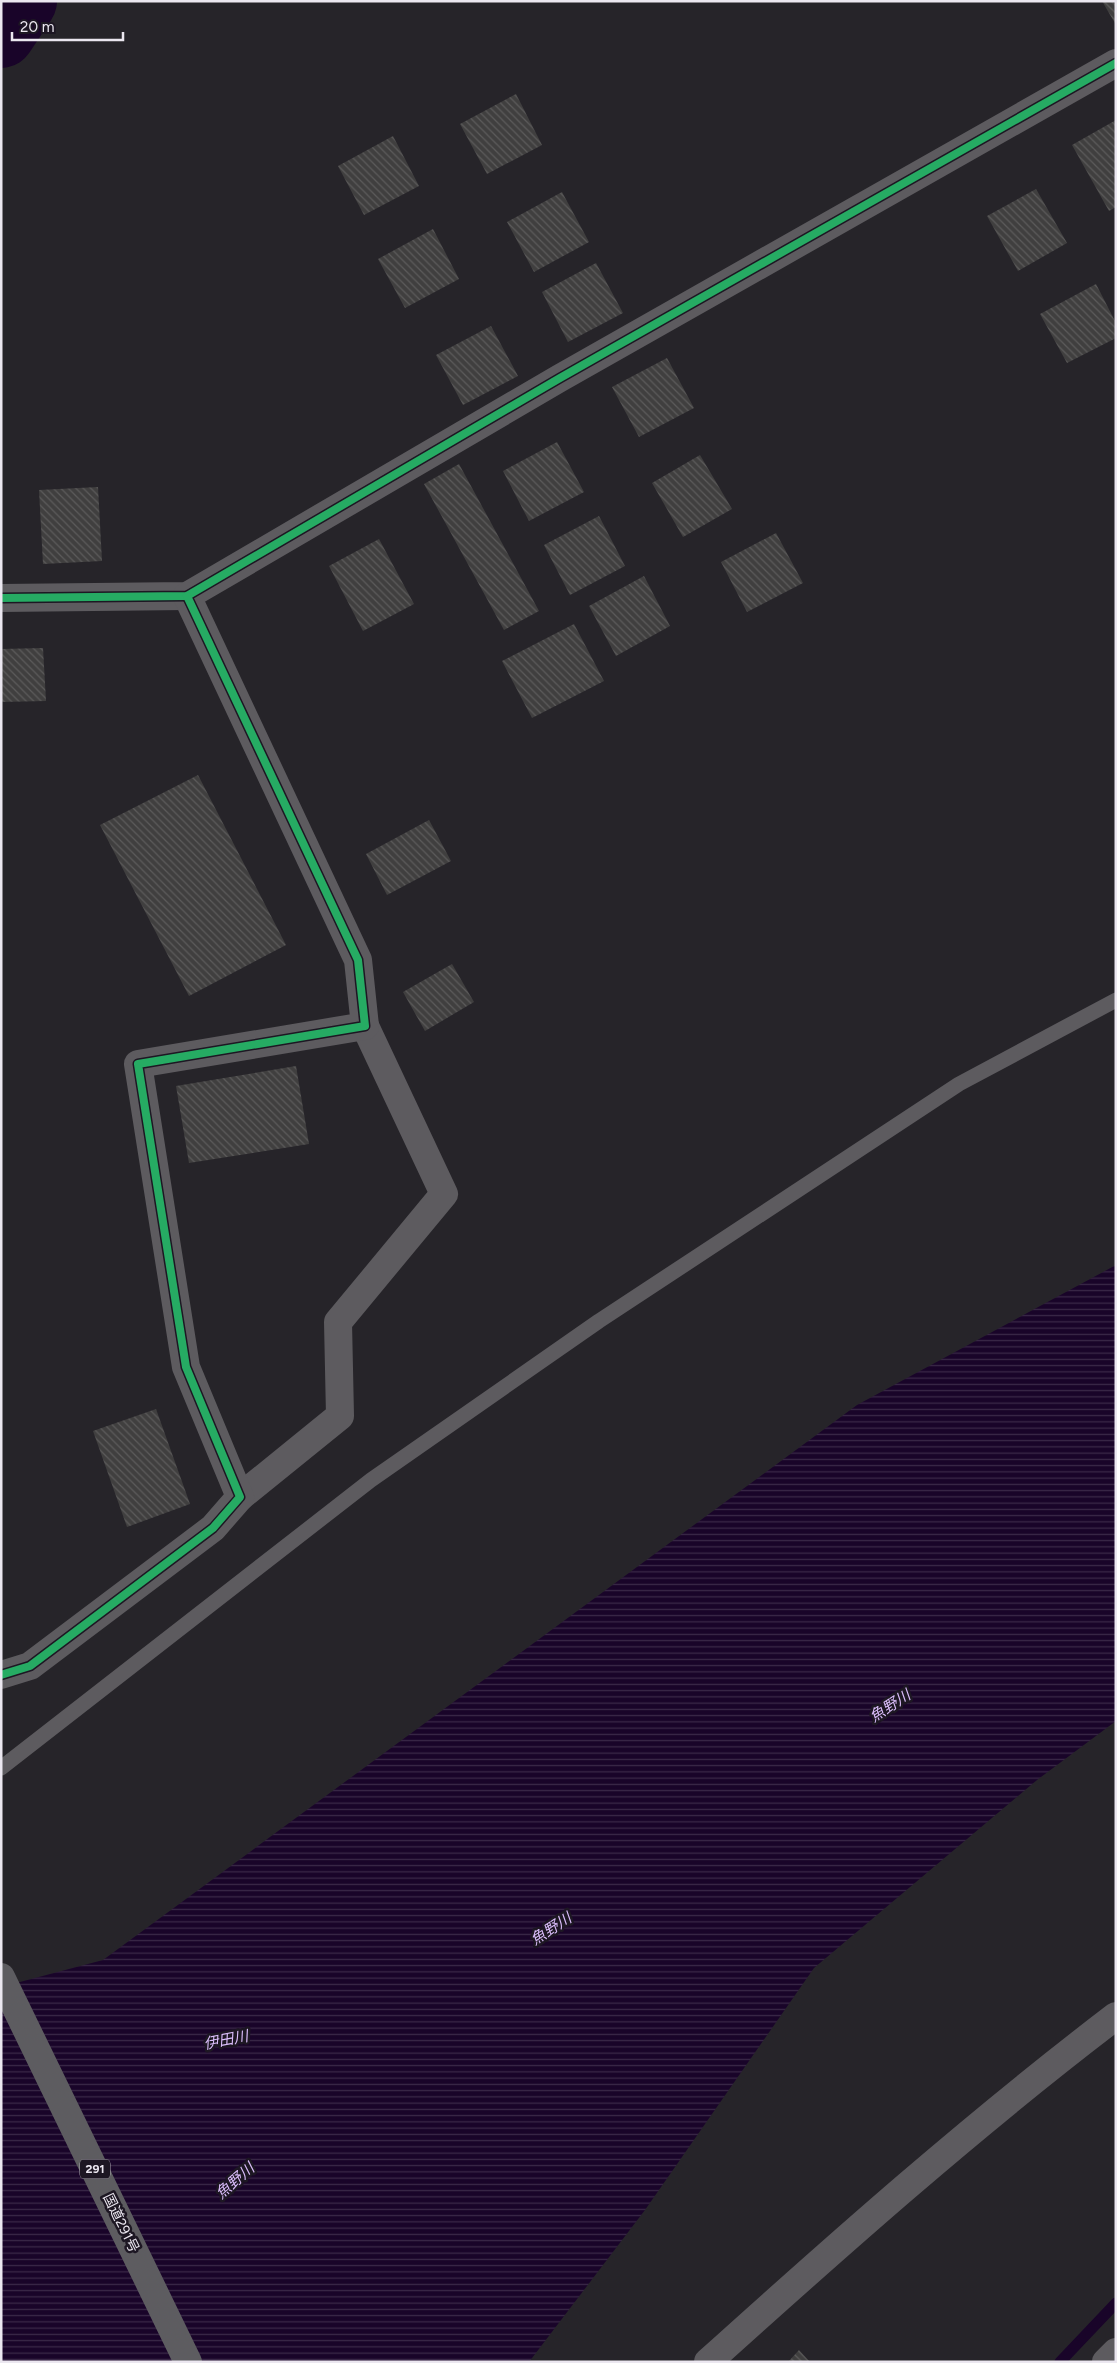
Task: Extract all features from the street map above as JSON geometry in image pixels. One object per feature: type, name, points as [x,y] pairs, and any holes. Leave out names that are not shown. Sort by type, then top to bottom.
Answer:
[{"type":"highway","name":"国道291号","points":[[1,1976],[188,2362]]},
{"type":"street","points":[[1,598],[187,596],[560,378],[1116,63]]},
{"type":"street","points":[[1,1675],[30,1666],[213,1528],[240,1497],[340,1416],[338,1322],[444,1194],[365,1026],[358,960],[187,596]]},
{"type":"street","points":[[240,1497],[186,1367],[138,1064],[365,1026]]},
{"type":"street","points":[[708,2362],[790,2288],[1028,2083],[1116,2016]]},
{"type":"street","points":[[1106,2362],[1116,2352]]},
{"type":"lane","points":[[1,1768],[371,1480],[599,1321],[959,1084],[1116,1000]]},
{"type":"water","points":[[1116,1265],[1116,1721],[1037,1780],[814,1968],[645,2210],[529,2362],[1,2362],[1,1987],[103,1960],[857,1405]]},
{"type":"building","points":[[1102,1],[1116,1],[1116,25]]},
{"type":"building","points":[[516,94],[542,145],[487,174],[460,124]]},
{"type":"building","points":[[1116,120],[1116,207],[1109,211],[1072,145]]},
{"type":"building","points":[[393,136],[419,186],[364,215],[338,166]]},
{"type":"building","points":[[1036,189],[1067,243],[1018,271],[987,216]]},
{"type":"building","points":[[562,192],[589,242],[534,272],[507,222]]},
{"type":"building","points":[[433,229],[459,279],[405,308],[378,259]]},
{"type":"building","points":[[596,263],[623,313],[568,342],[542,292]]},
{"type":"building","points":[[1096,284],[1116,323],[1116,338],[1067,363],[1040,314]]},
{"type":"building","points":[[491,326],[518,376],[463,405],[436,355]]},
{"type":"building","points":[[667,358],[694,408],[639,437],[612,387]]},
{"type":"building","points":[[557,442],[584,492],[529,521],[503,471]]},
{"type":"building","points":[[700,455],[732,509],[683,537],[652,483]]},
{"type":"building","points":[[459,464],[539,611],[504,630],[424,484]]},
{"type":"building","points":[[98,487],[102,561],[43,564],[39,490]]},
{"type":"building","points":[[599,516],[625,566],[570,595],[544,545]]},
{"type":"building","points":[[776,533],[803,583],[747,612],[721,562]]},
{"type":"building","points":[[379,539],[414,604],[363,631],[329,566]]},
{"type":"building","points":[[644,576],[670,626],[616,656],[589,606]]},
{"type":"building","points":[[574,624],[604,681],[532,718],[502,661]]},
{"type":"building","points":[[43,648],[46,701],[1,702],[1,649]]},
{"type":"building","points":[[198,775],[286,945],[189,996],[100,825]]},
{"type":"building","points":[[429,820],[451,861],[387,895],[366,854]]},
{"type":"building","points":[[452,964],[474,1002],[425,1031],[403,992]]},
{"type":"building","points":[[296,1066],[309,1144],[189,1163],[176,1086]]},
{"type":"building","points":[[156,1409],[190,1504],[127,1527],[93,1431]]},
{"type":"building","points":[[799,2350],[810,2362],[788,2362]]},
{"type":"waterway","points":[[1,34],[23,1]]},
{"type":"waterway","points":[[1060,2362],[1116,2303]]},
{"type":"cycle path","points":[[1,598],[187,596],[560,378],[1116,63]]},
{"type":"cycle path","points":[[1,1675],[30,1666],[213,1528],[240,1497],[186,1367],[138,1064],[365,1026],[358,960],[187,596]]},
{"type":"water label","name":"魚野川","points":[[890,1706]]},
{"type":"water label","name":"魚野川","points":[[551,1929]]},
{"type":"water label","name":"伊田川","points":[[226,2040]]},
{"type":"water label","name":"魚野川","points":[[235,2181]]}]
